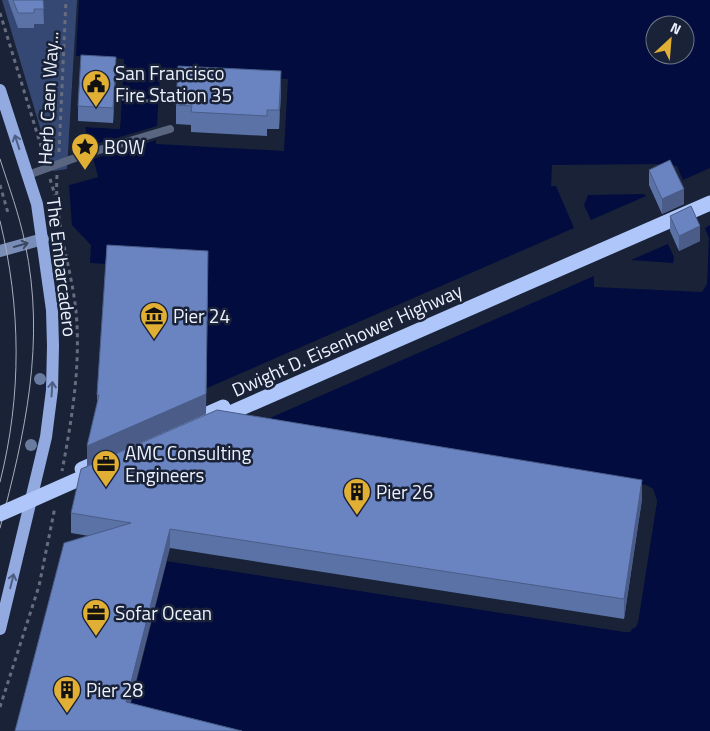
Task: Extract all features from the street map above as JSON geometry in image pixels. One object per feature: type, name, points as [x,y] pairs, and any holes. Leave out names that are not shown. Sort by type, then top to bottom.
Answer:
[{"type":"highway","name":"Dwight D. Eisenhower Highway","points":[[0,504],[710,194]]},
{"type":"highway","name":"Dwight D. Eisenhower Highway","points":[[0,514],[710,203]]},
{"type":"main road","name":"The Embarcadero","points":[[0,90],[38,204],[52,310],[53,346],[51,400],[38,478],[0,629]]},
{"type":"main road","points":[[0,251],[43,239]]},
{"type":"lane","points":[[28,175],[90,152],[166,130]]},
{"type":"path","name":"Herb Caen Way...","points":[[48,168],[55,198],[65,64],[66,0]]},
{"type":"path","points":[[0,13],[48,168]]},
{"type":"path","points":[[122,99],[162,102]]},
{"type":"path","points":[[0,185],[8,213]]},
{"type":"shaded area","points":[[2,0],[77,0],[67,169],[53,171]]},
{"type":"shaded area","points":[[79,0],[710,0],[710,731],[218,731],[130,708],[167,561],[630,632],[638,622],[657,501],[653,489],[646,485],[205,419],[107,264],[90,263],[91,245],[72,225],[69,185],[98,177],[85,127],[120,129],[124,59],[76,56]]},
{"type":"pier","points":[[76,56],[124,59],[120,129],[85,127],[89,146],[157,126],[160,73],[288,79],[284,151],[156,144],[156,140],[93,159],[98,177],[69,185],[69,182],[95,176],[83,135],[83,125],[118,127],[122,61],[76,59]]},
{"type":"pier","points":[[664,164],[677,166],[683,180],[710,168],[710,225],[705,228],[709,238],[707,284],[702,292],[594,287],[594,276],[252,426],[646,485],[653,489],[657,501],[636,627],[625,632],[167,561],[130,708],[218,731],[208,731],[128,710],[167,559],[625,630],[629,629],[636,622],[654,501],[651,491],[645,488],[204,422],[107,264],[208,270],[207,388],[574,228],[556,186],[551,186],[552,165]],"holes":[[[644,194],[646,196],[591,220],[584,205],[588,195]],[[668,244],[674,257],[673,263],[631,260]]]},
{"type":"building","points":[[13,0],[43,0],[44,9],[34,9],[34,13],[18,13]]},
{"type":"building","name":"San Francisco Fire Station 35","points":[[81,55],[116,57],[113,108],[78,106]]},
{"type":"building","points":[[178,66],[281,71],[279,110],[267,110],[267,116],[191,112],[192,106],[176,105]]},
{"type":"building","points":[[670,160],[684,189],[662,199],[649,170]]},
{"type":"building","points":[[691,206],[700,226],[679,236],[670,216]]},
{"type":"building","name":"Pier 24","points":[[107,245],[208,251],[206,394],[87,446],[99,395],[97,395]]},
{"type":"building","name":"Pier 26","points":[[217,410],[642,480],[624,599],[170,529],[126,702],[242,731],[15,731],[64,543],[131,523],[71,513],[81,469]]},
{"type":"tram line","points":[[0,159],[25,243],[31,280],[33,316],[33,352],[30,387],[17,457],[0,528]]},
{"type":"tram line","points":[[0,221],[12,286],[16,351],[12,417],[0,482]]},
{"type":"place","name":"San Francisco Fire Station 35","points":[[96,108]]},
{"type":"place","name":"BOW","points":[[85,171]]},
{"type":"place","name":"Pier 24","points":[[154,340]]},
{"type":"place","name":"AMC Consulting Engineers","points":[[106,488]]},
{"type":"place","name":"Pier 26","points":[[357,516]]},
{"type":"place","name":"Sofar Ocean","points":[[96,637]]},
{"type":"place","name":"Pier 28","points":[[67,714]]}]
